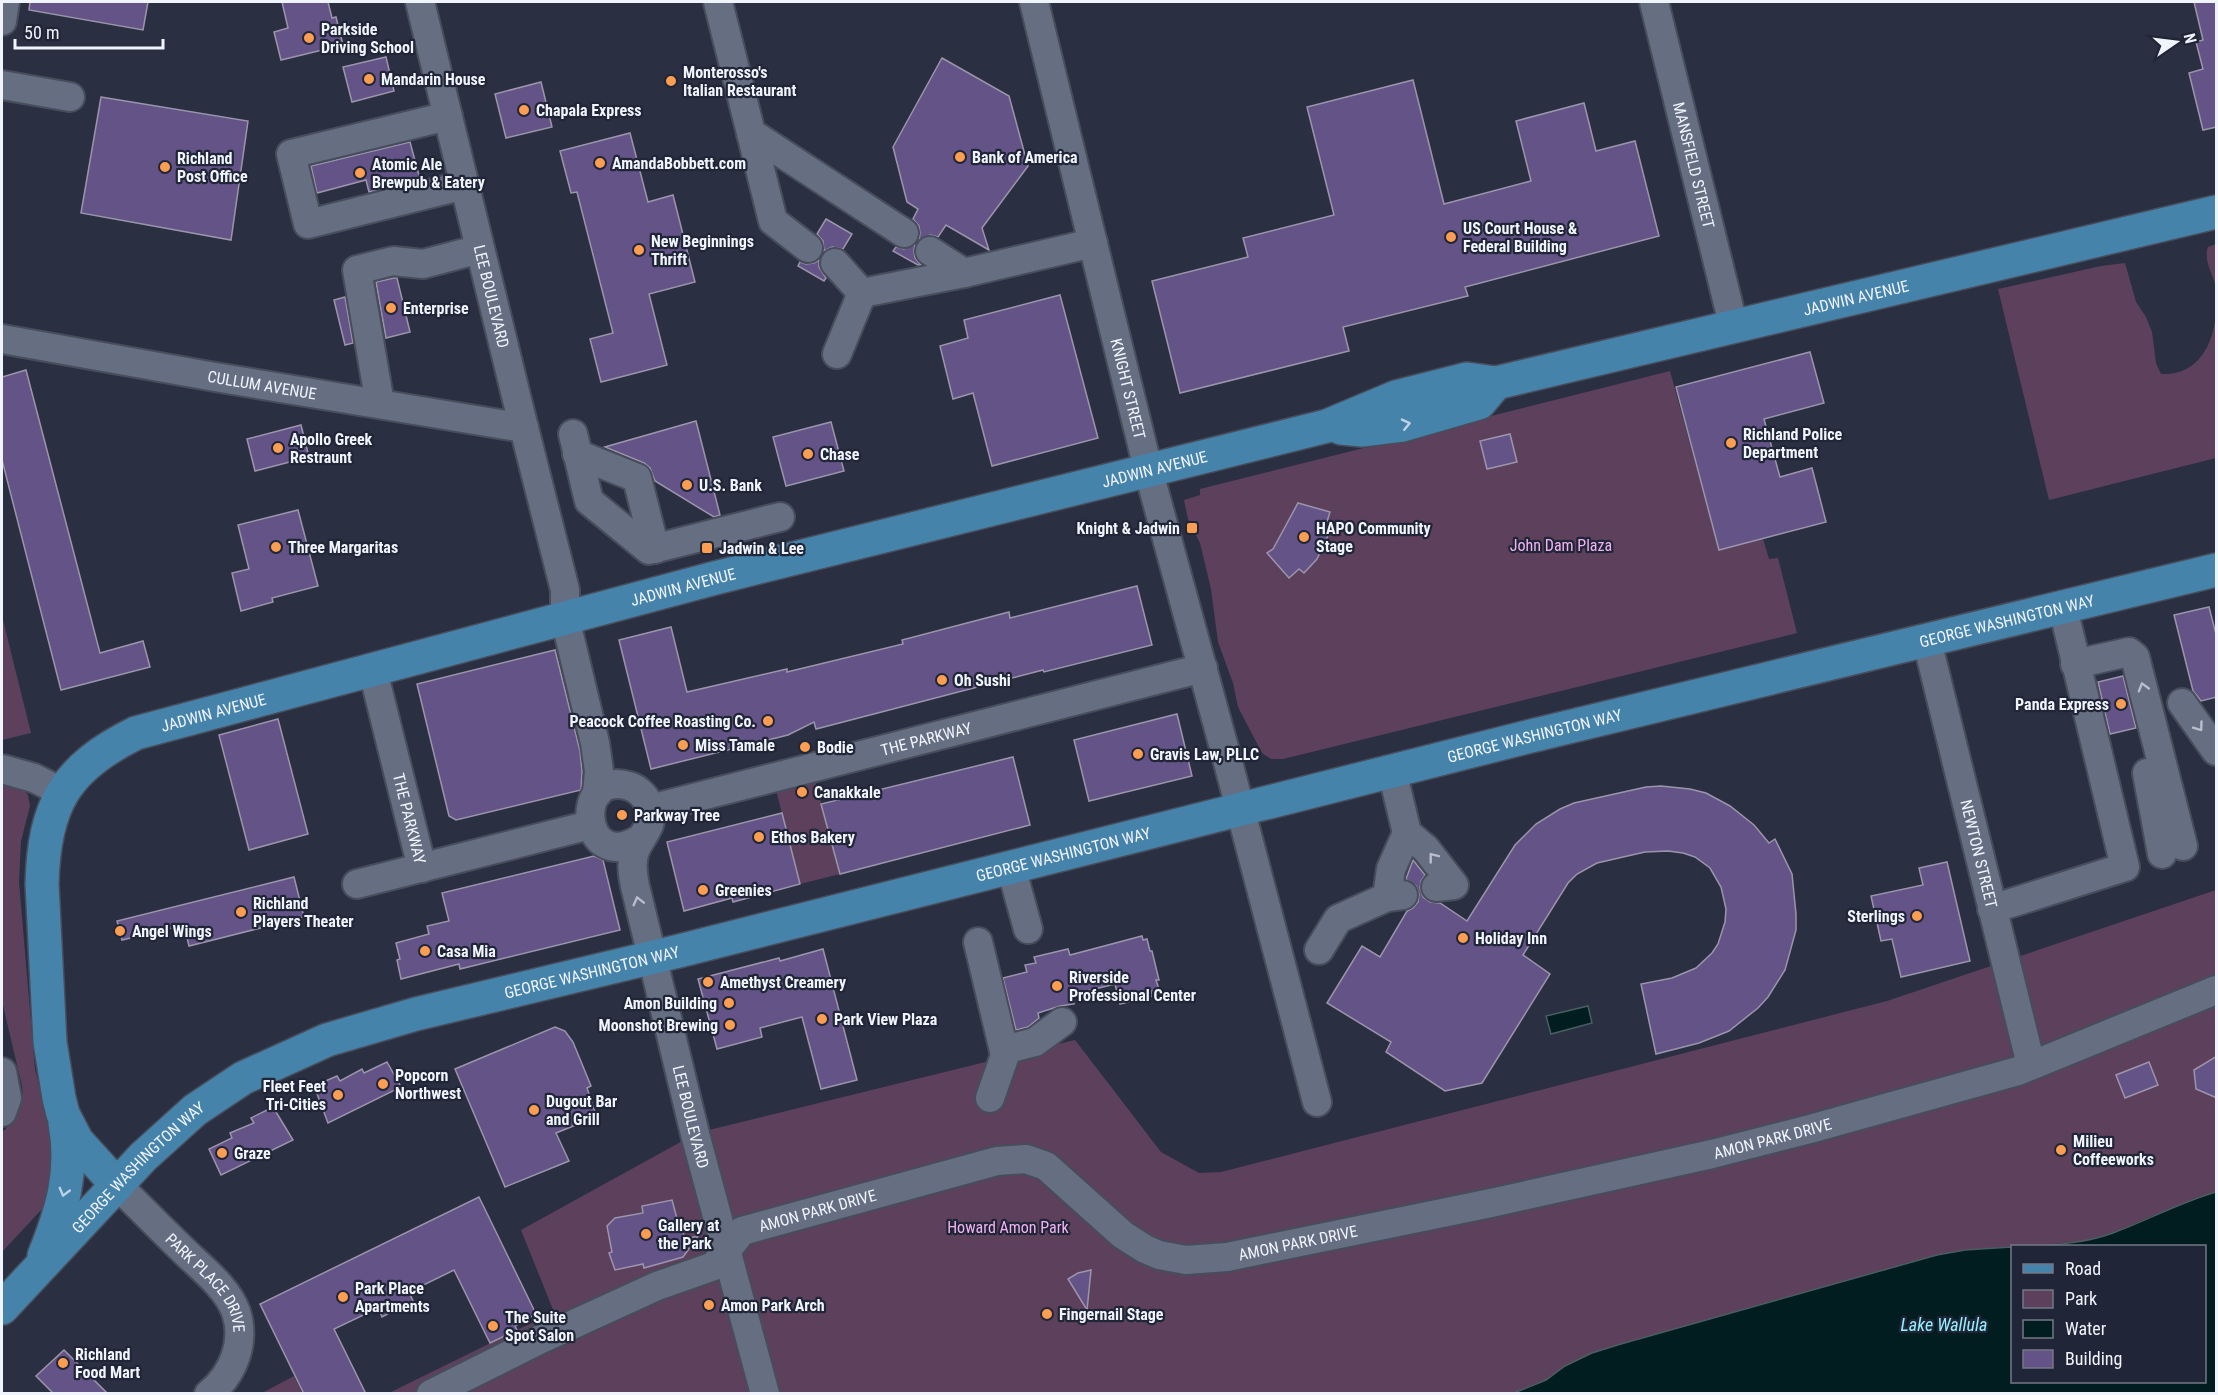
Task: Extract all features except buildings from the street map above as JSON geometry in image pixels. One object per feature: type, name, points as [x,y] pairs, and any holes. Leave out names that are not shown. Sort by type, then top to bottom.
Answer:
[{"type":"main road","name":"JADWIN AVENUE","points":[[117,1185],[77,1141],[63,1114],[51,1058],[42,884],[46,837],[62,792],[78,771],[123,740],[147,729],[373,670],[569,607],[715,578],[1327,426],[1362,430],[1402,425],[1479,403],[1496,383],[2217,212]]},
{"type":"main road","name":"GEORGE WASHINGTON WAY","points":[[2,1308],[117,1185],[170,1131],[195,1110],[243,1078],[327,1040],[416,1014],[652,958],[1240,808],[2216,573]]},
{"type":"main road","points":[[38,1269],[49,1244],[68,1180],[69,1148],[63,1114]]},
{"type":"street","name":"LEE BOULEVARD","points":[[420,2],[569,607],[618,764],[631,786],[646,799],[650,809],[649,825],[634,855],[633,875],[695,1134],[765,1394]]},
{"type":"street","points":[[718,2],[773,221],[808,248]]},
{"type":"street","name":"KNIGHT STREET","points":[[1034,2],[1148,469],[1203,668],[1317,1102]]},
{"type":"street","name":"MANSFIELD STREET","points":[[1654,2],[1734,328]]},
{"type":"street","points":[[2,85],[70,97]]},
{"type":"street","points":[[448,116],[291,154],[308,224],[465,185]]},
{"type":"street","points":[[751,133],[904,233]]},
{"type":"street","points":[[862,293],[964,273],[1093,243]]},
{"type":"street","points":[[380,404],[357,270],[393,261],[423,264],[480,249]]},
{"type":"street","points":[[930,251],[964,273]]},
{"type":"street","points":[[835,263],[862,293]]},
{"type":"street","points":[[837,354],[862,293]]},
{"type":"street","name":"CULLUM AVENUE","points":[[2,339],[524,428]]},
{"type":"street","points":[[632,535],[637,478],[596,458],[589,501],[632,535],[780,517]]},
{"type":"street","name":"LEE BOULEVARD","points":[[569,607],[599,771],[597,794],[590,809],[590,825]]},
{"type":"street","points":[[1992,909],[2125,867],[2063,608]]},
{"type":"street","name":"NEWTON STREET","points":[[1927,641],[2031,1065]]},
{"type":"street","points":[[2075,663],[2130,652],[2135,657],[2155,731],[2172,850]]},
{"type":"street","name":"THE PARKWAY","points":[[650,809],[1203,668]]},
{"type":"street","name":"THE PARKWAY","points":[[373,670],[422,867],[590,825]]},
{"type":"street","points":[[2182,703],[2217,751]]},
{"type":"street","points":[[2,769],[34,778],[62,792]]},
{"type":"street","points":[[1319,950],[1338,919],[1395,896],[1391,869],[1407,834],[1392,771]]},
{"type":"street","points":[[597,794],[613,785],[631,786]]},
{"type":"street","points":[[590,825],[603,841],[612,846],[632,844],[640,839]]},
{"type":"street","points":[[1407,834],[1426,849],[1445,886]]},
{"type":"street","points":[[357,884],[422,867]]},
{"type":"street","points":[[1011,867],[1028,929]]},
{"type":"street","points":[[978,942],[1005,1055],[990,1098]]},
{"type":"street","name":"AMON PARK DRIVE","points":[[431,1394],[538,1340],[657,1286],[712,1267],[740,1233],[748,1229],[988,1163],[1016,1158],[1035,1161],[1046,1166],[1123,1235],[1145,1249],[1186,1260],[1227,1257],[1491,1203],[1723,1151],[1984,1081],[2031,1065],[2217,990]]},
{"type":"street","points":[[1004,1050],[1035,1042],[1062,1022]]},
{"type":"street","points":[[2,1072],[7,1098],[3,1110]]},
{"type":"street","name":"PARK PLACE DRIVE","points":[[117,1185],[222,1289],[236,1312],[238,1341],[236,1357],[230,1371],[209,1394]]},
{"type":"green space","points":[[2216,244],[2216,287],[2207,252],[2208,247]]},
{"type":"green space","points":[[2125,263],[2136,302],[2152,332],[2156,363],[2161,374],[2184,370],[2201,357],[2211,337],[2216,314],[2216,458],[2049,500],[1998,289],[2101,266]]},
{"type":"green space","name":"John Dam Plaza","points":[[1670,371],[1719,550],[1763,539],[1769,559],[1778,558],[1797,633],[1283,759],[1271,759],[1262,753],[1238,707],[1233,683],[1218,642],[1211,589],[1200,543],[1188,519],[1184,500],[1200,495],[1200,489]]},
{"type":"green space","points":[[2,616],[31,733],[2,740]]},
{"type":"green space","points":[[814,776],[840,874],[800,884],[775,786]]},
{"type":"green space","points":[[2,783],[21,787],[28,795],[30,806],[21,841],[19,882],[35,1069],[48,1120],[62,1151],[56,1194],[2,1252],[2,1132],[19,1112],[23,1093],[2,1001]]},
{"type":"green space","name":"Howard Amon Park","points":[[2216,890],[2216,1192],[2113,1233],[2080,1242],[2011,1245],[1937,1255],[1621,1344],[1565,1366],[1546,1380],[1514,1393],[387,1394],[554,1312],[521,1230],[686,1139],[705,1131],[1075,1040],[1161,1152],[1199,1173],[1221,1172],[1887,1001]]},
{"type":"green space","points":[[294,1376],[302,1393],[262,1393]]},
{"type":"water","points":[[1588,1006],[1592,1023],[1551,1034],[1546,1016]]},
{"type":"water","name":"Lake Wallula","points":[[2216,1192],[2216,1393],[1514,1393],[1546,1380],[1565,1366],[1592,1353],[1621,1344],[1937,1255],[1965,1250],[2011,1247],[2011,1383],[2206,1383],[2206,1245],[2049,1245],[2103,1236]]},
{"type":"place","name":"Parkside Driving School","points":[[309,38]]},
{"type":"place","name":"Mandarin House","points":[[369,79]]},
{"type":"place","name":"Monterosso's Italian Restaurant","points":[[671,81]]},
{"type":"place","name":"Chapala Express","points":[[524,110]]},
{"type":"place","name":"Bank of America","points":[[960,157]]},
{"type":"place","name":"AmandaBobbett.com","points":[[600,163]]},
{"type":"place","name":"Richland Post Office","points":[[165,167]]},
{"type":"place","name":"Atomic Ale Brewpub & Eatery","points":[[360,173]]},
{"type":"place","name":"US Court House & Federal Building","points":[[1451,237]]},
{"type":"place","name":"New Beginnings Thrift","points":[[639,250]]},
{"type":"place","name":"Enterprise","points":[[391,308]]},
{"type":"place","name":"Richland Police Department","points":[[1731,443]]},
{"type":"place","name":"Apollo Greek Restraunt","points":[[278,448]]},
{"type":"place","name":"Chase","points":[[808,454]]},
{"type":"place","name":"U.S. Bank","points":[[687,485]]},
{"type":"place","name":"Knight & Jadwin","points":[[1192,528]]},
{"type":"place","name":"HAPO Community Stage","points":[[1304,537]]},
{"type":"place","name":"Three Margaritas","points":[[276,547]]},
{"type":"place","name":"Jadwin & Lee","points":[[707,548]]},
{"type":"place","name":"Oh Sushi","points":[[942,680]]},
{"type":"place","name":"Panda Express","points":[[2121,704]]},
{"type":"place","name":"Peacock Coffee Roasting Co.","points":[[768,721]]},
{"type":"place","name":"Miss Tamale","points":[[683,745]]},
{"type":"place","name":"Bodie","points":[[805,747]]},
{"type":"place","name":"Gravis Law, PLLC","points":[[1138,754]]},
{"type":"place","name":"Canakkale","points":[[802,792]]},
{"type":"place","name":"Parkway Tree","points":[[622,815]]},
{"type":"place","name":"Ethos Bakery","points":[[759,837]]},
{"type":"place","name":"Greenies","points":[[703,890]]},
{"type":"place","name":"Richland Players Theater","points":[[241,912]]},
{"type":"place","name":"Sterlings","points":[[1917,916]]},
{"type":"place","name":"Angel Wings","points":[[120,931]]},
{"type":"place","name":"Holiday Inn","points":[[1463,938]]},
{"type":"place","name":"Casa Mia","points":[[425,951]]},
{"type":"place","name":"Amethyst Creamery","points":[[708,982]]},
{"type":"place","name":"Riverside Professional Center","points":[[1057,986]]},
{"type":"place","name":"Amon Building","points":[[729,1003]]},
{"type":"place","name":"Park View Plaza","points":[[822,1019]]},
{"type":"place","name":"Moonshot Brewing","points":[[730,1025]]},
{"type":"place","name":"Popcorn Northwest","points":[[383,1084]]},
{"type":"place","name":"Fleet Feet Tri-Cities","points":[[338,1095]]},
{"type":"place","name":"Dugout Bar and Grill","points":[[534,1110]]},
{"type":"place","name":"Milieu Coffeeworks","points":[[2061,1150]]},
{"type":"place","name":"Graze","points":[[222,1153]]},
{"type":"place","name":"Gallery at the Park","points":[[646,1234]]},
{"type":"place","name":"Park Place Apartments","points":[[343,1297]]},
{"type":"place","name":"Amon Park Arch","points":[[709,1305]]},
{"type":"place","name":"Fingernail Stage","points":[[1047,1314]]},
{"type":"place","name":"The Suite Spot Salon","points":[[493,1326]]},
{"type":"place","name":"Richland Food Mart","points":[[63,1363]]}]
